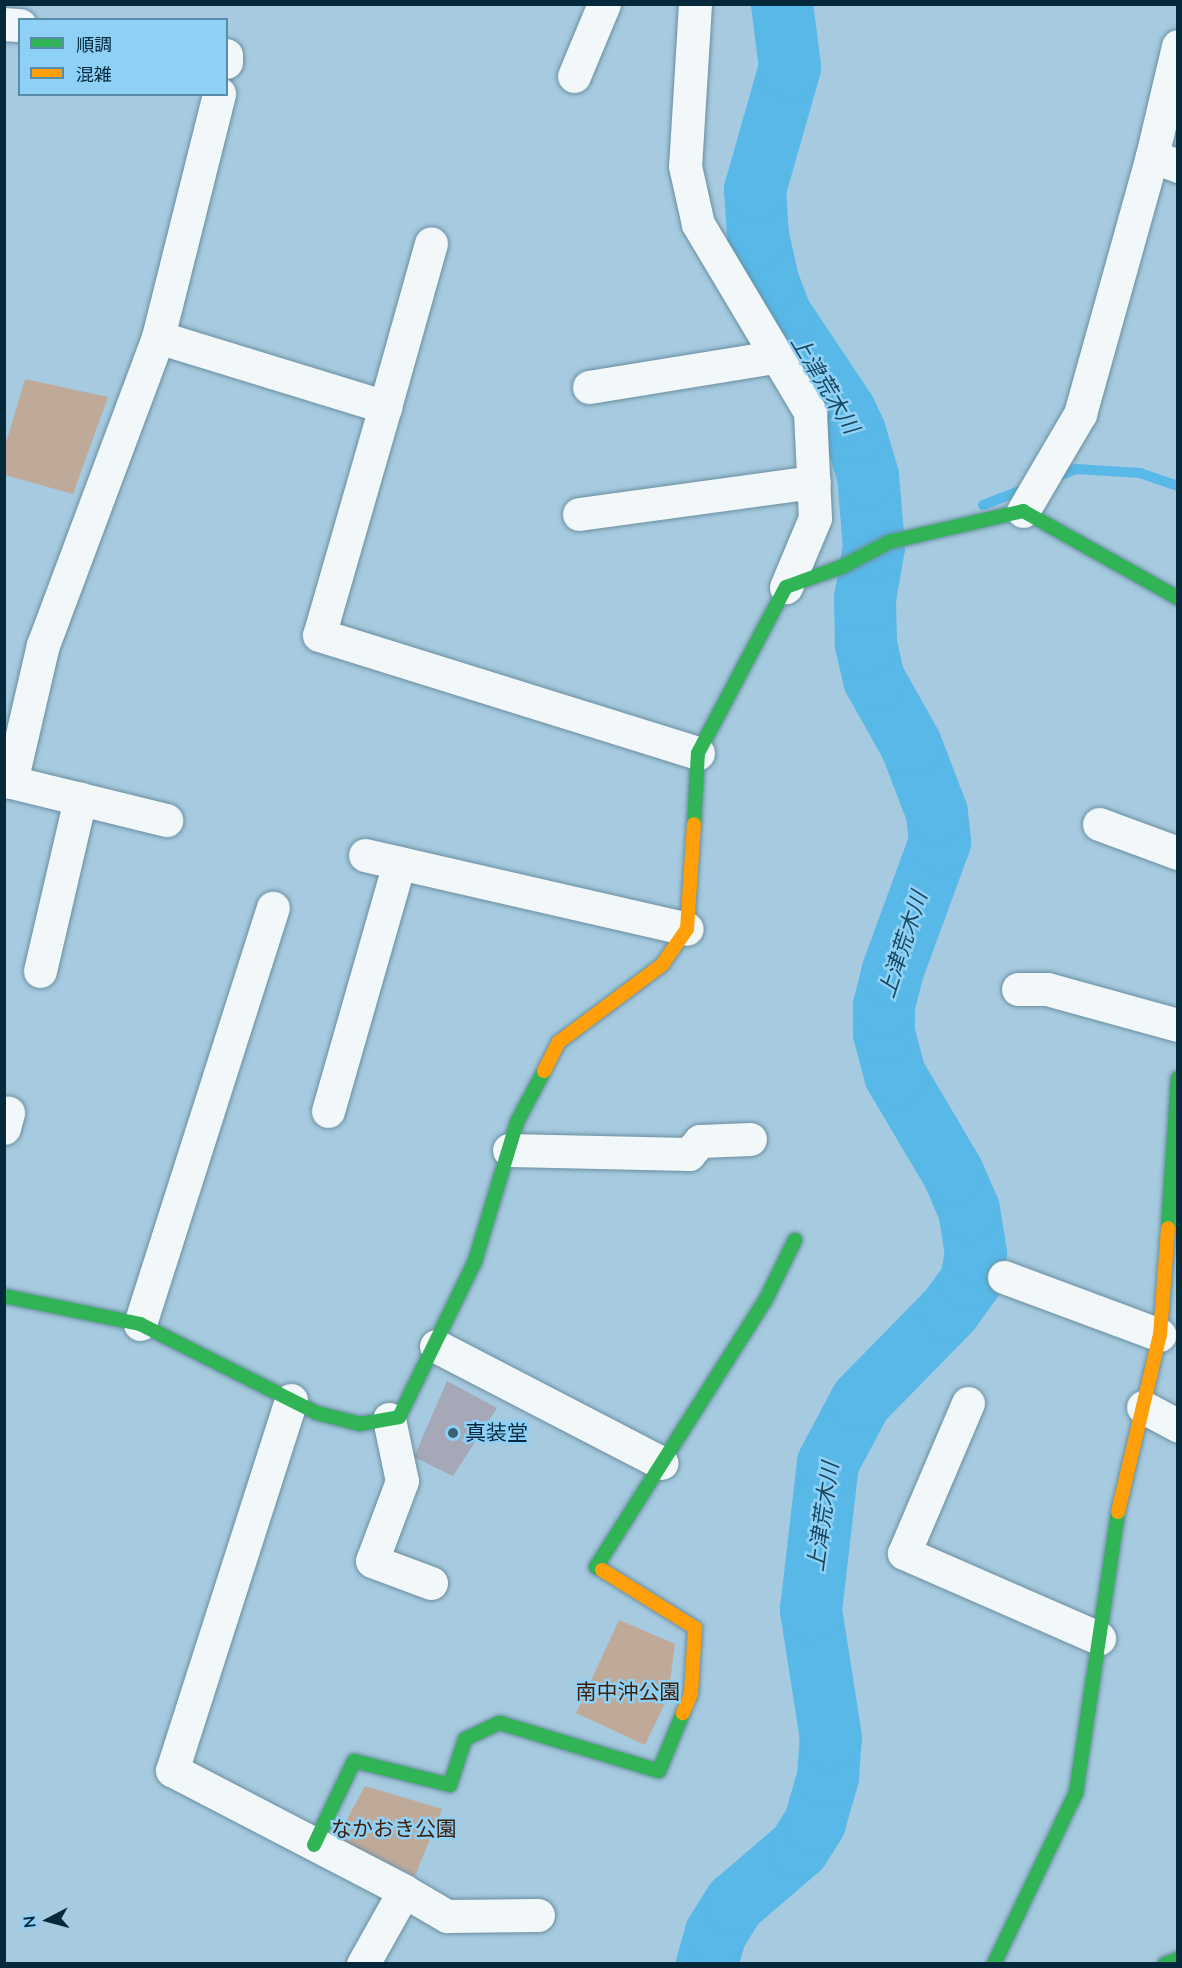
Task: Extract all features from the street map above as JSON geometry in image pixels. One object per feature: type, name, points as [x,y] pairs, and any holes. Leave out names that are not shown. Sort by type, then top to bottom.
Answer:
[{"type":"main road","points":[[4,1296],[140,1323],[317,1413],[360,1424],[399,1417],[436,1346],[475,1261],[517,1122],[559,1042],[662,965],[687,929],[698,753],[786,587],[844,566],[889,542],[1023,511],[1178,598]]},
{"type":"main road","points":[[994,1964],[1076,1793],[1120,1500],[1160,1335],[1178,1078]]},
{"type":"main road","points":[[314,1845],[354,1761],[450,1785],[465,1739],[500,1723],[659,1771],[691,1694],[695,1629],[596,1567],[765,1301],[795,1240]]},
{"type":"main road","points":[[1165,1964],[1178,1959]]},
{"type":"street","points":[[574,76],[604,4]]},
{"type":"street","points":[[695,4],[685,166],[698,224],[775,357],[810,412],[815,518],[786,587]]},
{"type":"street","points":[[1023,511],[1080,414],[1165,161],[1178,46]]},
{"type":"street","points":[[166,820],[8,781],[43,645],[158,337],[218,96]]},
{"type":"street","points":[[431,243],[319,635],[698,753]]},
{"type":"street","points":[[158,337],[385,407]]},
{"type":"street","points":[[589,387],[775,357]]},
{"type":"street","points":[[579,514],[814,482]]},
{"type":"street","points":[[40,971],[80,799]]},
{"type":"street","points":[[1099,824],[1178,853]]},
{"type":"street","points":[[365,855],[687,929]]},
{"type":"street","points":[[328,1111],[399,863]]},
{"type":"street","points":[[140,1323],[273,908]]},
{"type":"street","points":[[1018,989],[1047,989],[1178,1025]]},
{"type":"street","points":[[509,1150],[689,1154],[700,1141],[750,1138]]},
{"type":"street","points":[[1004,1277],[1160,1335]]},
{"type":"street","points":[[436,1346],[662,1463]]},
{"type":"street","points":[[291,1400],[172,1770],[404,1891],[447,1916],[538,1915]]},
{"type":"street","points":[[968,1403],[904,1552],[1099,1638]]},
{"type":"street","points":[[1143,1407],[1178,1426]]},
{"type":"street","points":[[389,1419],[402,1481],[372,1561],[431,1584]]},
{"type":"street","points":[[363,1964],[404,1891]]},
{"type":"green space","points":[[25,379],[108,397],[73,494],[5,475],[5,446]]},
{"type":"green space","name":"南中沖公園","points":[[619,1620],[675,1644],[668,1697],[645,1745],[576,1713]]},
{"type":"green space","name":"なかおき公園","points":[[365,1786],[442,1809],[415,1876],[337,1838]]},
{"type":"building","name":"真装堂","points":[[447,1381],[497,1408],[453,1476],[414,1457]]},
{"type":"waterway","name":"上津荒木川","points":[[707,1964],[716,1933],[735,1903],[799,1848],[815,1822],[828,1777],[831,1738],[811,1610],[828,1463],[861,1401],[950,1310],[971,1281],[976,1253],[969,1210],[953,1173],[895,1075],[884,1033],[884,1006],[892,973],[940,842],[937,813],[911,745],[874,679],[866,643],[865,599],[874,547],[868,476],[855,432],[845,411],[781,315],[768,281],[758,235],[755,190],[790,67],[782,4]]},
{"type":"waterway","points":[[1053,478],[1076,469],[1140,473],[1178,486]]},
{"type":"waterway","points":[[983,505],[1027,488]]},
{"type":"traffic: fast","points":[[694,824],[698,753],[786,587],[844,566],[889,542],[1023,511],[1178,598]]},
{"type":"traffic: fast","points":[[4,1296],[140,1324],[317,1413],[360,1424],[399,1417],[475,1261],[517,1122],[544,1071]]},
{"type":"traffic: fast","points":[[1168,1228],[1178,1078]]},
{"type":"traffic: fast","points":[[602,1570],[596,1567],[765,1301],[795,1240]]},
{"type":"traffic: fast","points":[[994,1964],[1076,1793],[1118,1512]]},
{"type":"traffic: fast","points":[[314,1845],[354,1761],[450,1785],[465,1739],[500,1723],[659,1771],[683,1713]]},
{"type":"traffic: fast","points":[[1165,1964],[1178,1959]]},
{"type":"traffic: slow","points":[[544,1071],[559,1042],[662,965],[687,929],[694,824]]},
{"type":"traffic: slow","points":[[1118,1512],[1160,1335],[1168,1228]]},
{"type":"traffic: slow","points":[[602,1570],[695,1628],[691,1694],[683,1713]]},
{"type":"place","name":"真装堂","points":[[453,1433]]}]
